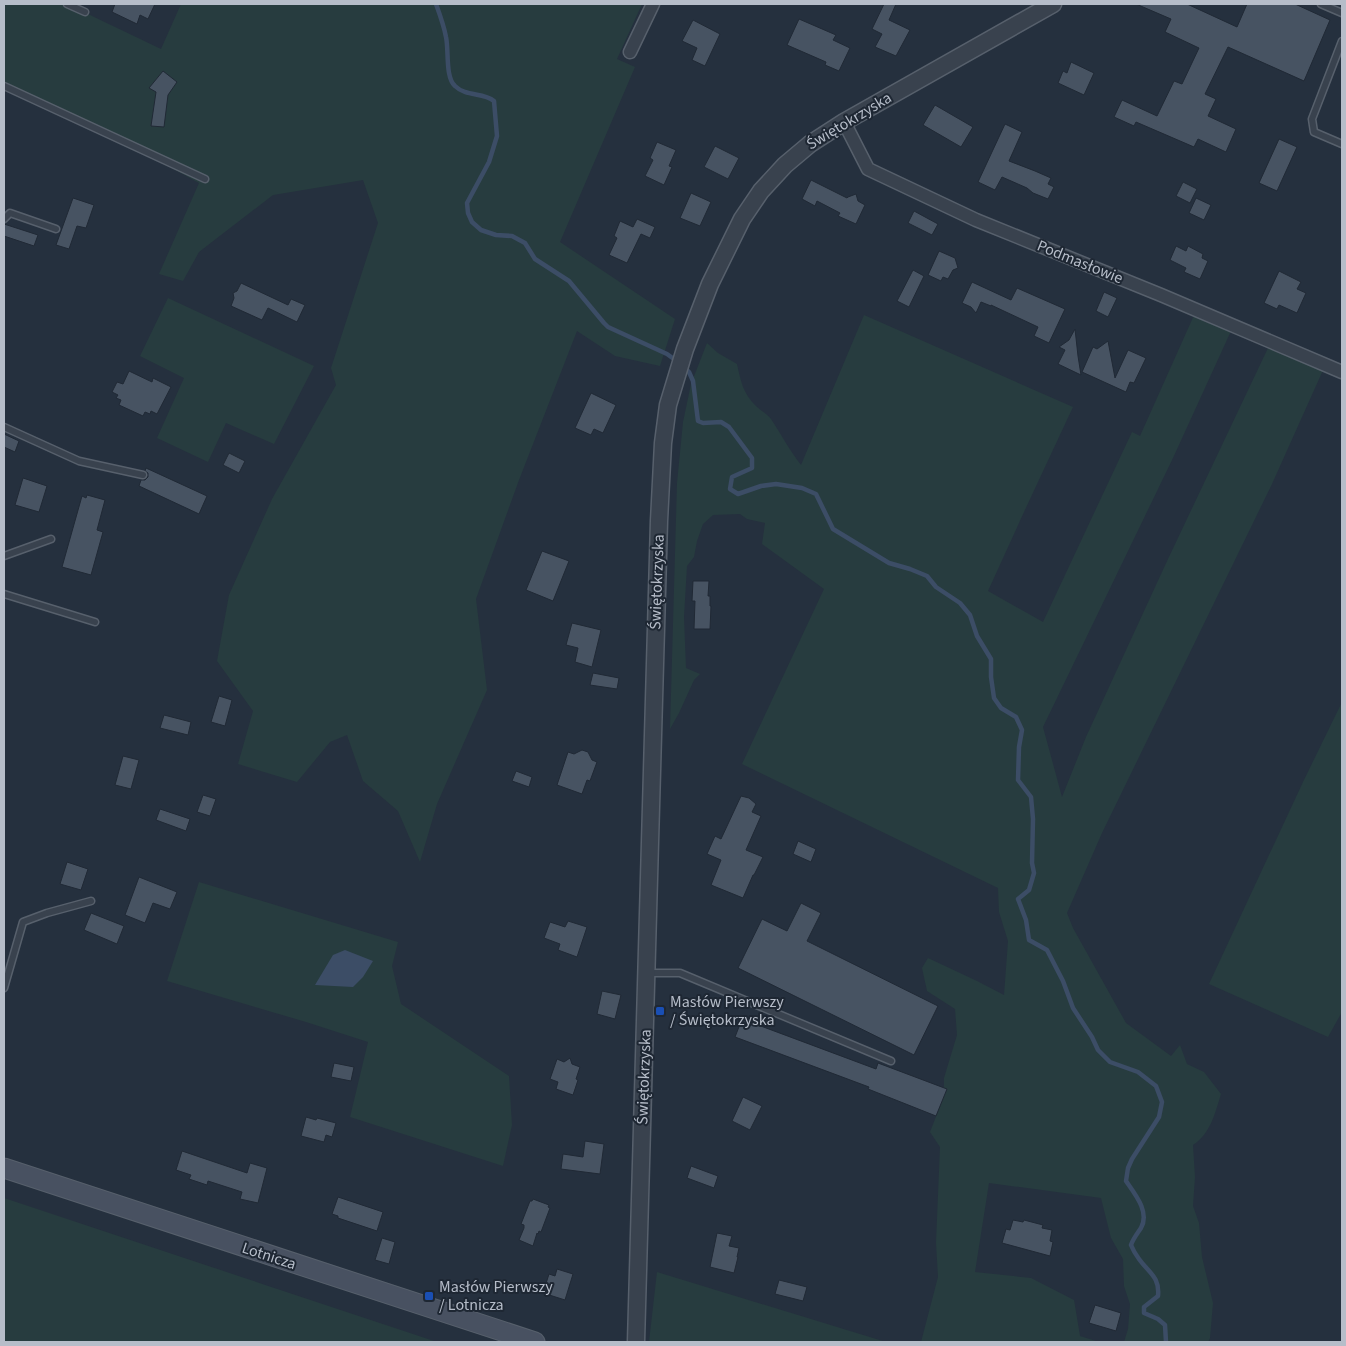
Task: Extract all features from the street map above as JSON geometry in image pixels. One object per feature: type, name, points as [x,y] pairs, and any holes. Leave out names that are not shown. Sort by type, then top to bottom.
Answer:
[{"type":"main road","name":"Lotnicza","points":[[4,1168],[534,1342]]},
{"type":"street","points":[[630,52],[653,4]]},
{"type":"street","name":"Świętokrzyska","points":[[636,1342],[659,521],[664,434],[668,405],[685,349],[710,284],[742,219],[761,191],[785,165],[810,144],[844,122],[1054,4]]},
{"type":"street","name":"Podmasłowie","points":[[844,122],[868,169],[976,220],[1161,295],[1342,372]]},
{"type":"lane","points":[[67,4],[85,12]]},
{"type":"lane","points":[[1321,4],[1342,13]]},
{"type":"lane","points":[[1342,42],[1312,119],[1314,132],[1342,144]]},
{"type":"lane","points":[[4,86],[205,179]]},
{"type":"lane","points":[[4,219],[10,213],[56,228]]},
{"type":"lane","points":[[4,427],[79,461],[143,475]]},
{"type":"lane","points":[[4,556],[51,539]]},
{"type":"lane","points":[[4,594],[95,622]]},
{"type":"lane","points":[[4,988],[23,922],[91,900]]},
{"type":"lane","points":[[646,973],[680,973],[891,1061]]},
{"type":"green space","points":[[4,4],[67,4],[161,49],[181,4],[642,4],[617,59],[635,67],[560,242],[675,319],[660,366],[615,356],[577,331],[519,480],[476,599],[487,690],[437,804],[420,862],[398,811],[363,781],[347,735],[330,742],[297,782],[238,764],[253,711],[217,661],[229,595],[272,499],[336,385],[331,368],[378,223],[363,180],[273,195],[199,252],[183,281],[159,274],[199,183],[115,137],[4,86]]},
{"type":"green space","points":[[168,298],[314,366],[274,444],[226,423],[208,462],[157,438],[184,378],[140,356]]},
{"type":"green space","points":[[1195,313],[1324,368],[1272,484],[1102,833],[1067,913],[1073,928],[1126,1023],[1171,1056],[1180,1045],[1187,1064],[1204,1072],[1221,1094],[1208,1129],[1193,1145],[1195,1177],[1193,1206],[1199,1223],[1202,1257],[1213,1303],[1210,1338],[1208,1342],[1124,1342],[1128,1329],[1130,1304],[1124,1286],[1123,1259],[1111,1238],[1101,1198],[989,1183],[975,1272],[1031,1278],[1074,1300],[1080,1336],[1099,1342],[921,1342],[938,1277],[936,1243],[940,1147],[930,1132],[944,1096],[944,1078],[957,1035],[955,1009],[927,991],[922,968],[928,958],[1004,995],[1008,941],[999,912],[998,888],[742,764],[824,589],[762,544],[765,523],[747,519],[740,514],[713,515],[703,524],[694,557],[687,566],[684,617],[686,668],[700,674],[694,680],[670,729],[677,483],[683,422],[691,384],[707,343],[718,353],[737,364],[745,392],[756,406],[771,419],[801,465],[864,315],[1073,407],[988,591],[1043,622],[1132,432],[1140,436]],"holes":[[[1231,331],[1268,348],[1086,737],[1062,797],[1043,727],[1173,458]]]},
{"type":"green space","points":[[1342,702],[1342,1012],[1328,1037],[1209,984]]},
{"type":"green space","points":[[199,882],[398,942],[392,966],[401,1004],[509,1076],[512,1125],[503,1166],[350,1117],[368,1042],[167,981]]},
{"type":"green space","points":[[4,1198],[437,1342],[4,1342]]},
{"type":"green space","points":[[657,1272],[886,1342],[649,1342]]},
{"type":"water","points":[[345,950],[373,961],[363,977],[353,987],[315,985],[333,955]]},
{"type":"building","points":[[115,4],[155,4],[148,19],[140,15],[137,24],[112,12]]},
{"type":"building","points":[[884,4],[896,4],[889,20],[910,30],[896,56],[875,47],[882,34],[872,29]]},
{"type":"building","points":[[1136,4],[1187,4],[1237,27],[1247,4],[1295,4],[1330,20],[1304,81],[1228,47],[1205,94],[1216,99],[1208,116],[1236,129],[1226,152],[1198,139],[1194,147],[1136,122],[1134,126],[1114,117],[1122,100],[1157,116],[1174,81],[1182,84],[1199,48],[1165,32],[1171,19]]},
{"type":"building","points":[[799,19],[836,35],[833,40],[850,48],[839,71],[825,65],[826,62],[787,45]]},
{"type":"building","points":[[693,20],[720,34],[705,66],[692,60],[697,48],[682,41]]},
{"type":"building","points":[[1071,62],[1094,73],[1084,95],[1058,83],[1063,71],[1067,73]]},
{"type":"building","points":[[163,71],[177,82],[168,95],[164,127],[151,126],[156,92],[149,88]]},
{"type":"building","points":[[935,105],[973,127],[961,147],[923,125]]},
{"type":"building","points":[[1005,124],[1022,132],[1009,161],[1051,178],[1048,184],[1054,187],[1048,199],[1002,177],[995,190],[978,182]]},
{"type":"building","points":[[1279,139],[1297,147],[1277,191],[1259,183]]},
{"type":"building","points":[[657,142],[676,150],[669,166],[672,167],[664,185],[645,176],[653,160],[650,158]]},
{"type":"building","points":[[715,146],[739,158],[728,179],[704,167]]},
{"type":"building","points":[[811,180],[847,198],[856,194],[858,201],[865,205],[856,224],[838,216],[840,213],[817,201],[815,206],[802,199]]},
{"type":"building","points":[[1183,182],[1197,189],[1190,203],[1176,196]]},
{"type":"building","points":[[691,193],[711,202],[700,226],[680,218]]},
{"type":"building","points":[[73,198],[94,205],[86,228],[77,226],[69,249],[56,245]]},
{"type":"building","points":[[1196,198],[1211,205],[1204,220],[1189,213]]},
{"type":"building","points":[[914,211],[938,224],[932,235],[908,223]]},
{"type":"building","points":[[637,219],[655,227],[650,238],[641,234],[627,263],[609,255],[617,238],[614,236],[620,221],[633,227]]},
{"type":"building","points":[[4,224],[38,235],[34,246],[4,236]]},
{"type":"building","points":[[1176,246],[1186,251],[1188,246],[1203,254],[1202,258],[1208,261],[1200,279],[1184,272],[1186,268],[1170,260]]},
{"type":"building","points":[[939,251],[955,258],[958,268],[953,270],[948,279],[943,277],[941,281],[928,275]]},
{"type":"building","points":[[913,270],[924,276],[909,307],[897,301]]},
{"type":"building","points":[[1279,271],[1301,282],[1297,289],[1306,293],[1297,313],[1279,305],[1277,309],[1264,303]]},
{"type":"building","points":[[972,282],[1011,300],[1017,288],[1065,309],[1049,343],[1034,336],[1038,327],[991,305],[981,302],[976,313],[971,307],[962,303]]},
{"type":"building","points":[[241,283],[288,305],[291,299],[305,305],[297,322],[268,308],[262,320],[231,306],[234,298],[233,293],[237,291]]},
{"type":"building","points":[[1104,292],[1117,298],[1108,317],[1096,311]]},
{"type":"building","points":[[1075,329],[1081,375],[1058,364],[1065,350],[1059,347],[1069,340]]},
{"type":"building","points":[[1108,341],[1115,378],[1128,350],[1146,358],[1134,383],[1130,382],[1126,392],[1082,372],[1093,347],[1097,349]]},
{"type":"building","points":[[129,371],[152,382],[153,378],[171,387],[157,414],[151,411],[150,414],[145,412],[143,416],[119,405],[121,400],[116,398],[118,395],[112,392],[117,382],[123,384]]},
{"type":"building","points":[[591,393],[616,405],[603,433],[594,429],[591,435],[575,428]]},
{"type":"building","points":[[4,434],[19,441],[15,452],[4,447]]},
{"type":"building","points":[[229,453],[245,461],[239,473],[223,465]]},
{"type":"building","points":[[146,468],[207,496],[199,514],[139,486],[141,480],[145,480],[148,477],[148,473],[145,471]]},
{"type":"building","points":[[23,478],[47,486],[39,512],[15,505]]},
{"type":"building","points":[[87,495],[105,500],[97,530],[103,532],[91,575],[62,567],[82,496],[86,498]]},
{"type":"building","points":[[542,551],[569,561],[553,601],[526,590]]},
{"type":"building","points":[[693,581],[709,581],[710,629],[694,629],[695,601],[692,601]]},
{"type":"building","points":[[572,623],[601,630],[592,667],[575,662],[578,648],[566,645]]},
{"type":"building","points":[[593,673],[619,678],[617,689],[590,685]]},
{"type":"building","points":[[219,696],[232,700],[225,726],[211,722]]},
{"type":"building","points":[[164,715],[191,722],[188,735],[160,728]]},
{"type":"building","points":[[582,750],[588,752],[592,760],[597,762],[590,781],[587,780],[582,794],[557,785],[568,752],[574,754]]},
{"type":"building","points":[[123,756],[139,760],[131,789],[115,785]]},
{"type":"building","points":[[516,771],[532,777],[529,787],[512,781]]},
{"type":"building","points":[[203,795],[216,799],[210,816],[197,812]]},
{"type":"building","points":[[741,796],[749,798],[756,804],[752,812],[761,816],[746,850],[763,857],[743,898],[711,885],[721,860],[707,854],[715,836],[721,839]]},
{"type":"building","points":[[160,809],[190,819],[186,831],[156,820]]},
{"type":"building","points":[[798,841],[816,849],[811,862],[793,854]]},
{"type":"building","points":[[67,862],[88,869],[81,890],[60,884]]},
{"type":"building","points":[[139,877],[177,892],[170,909],[153,903],[145,923],[125,915]]},
{"type":"building","points":[[801,903],[821,913],[807,941],[938,1006],[914,1055],[738,968],[762,919],[787,931]]},
{"type":"building","points":[[91,913],[124,926],[117,944],[84,930]]},
{"type":"building","points":[[568,921],[587,927],[577,957],[558,950],[560,944],[544,938],[550,922],[565,927]]},
{"type":"building","points":[[602,991],[621,995],[615,1019],[597,1014]]},
{"type":"building","points":[[742,1019],[876,1069],[878,1063],[947,1089],[936,1116],[868,1089],[869,1087],[735,1037]]},
{"type":"building","points":[[570,1058],[572,1064],[580,1067],[573,1095],[556,1089],[558,1082],[550,1079],[557,1059],[564,1062]]},
{"type":"building","points":[[334,1063],[354,1067],[351,1081],[331,1077]]},
{"type":"building","points":[[743,1097],[762,1106],[750,1130],[732,1121]]},
{"type":"building","points":[[306,1117],[336,1123],[332,1137],[326,1135],[324,1142],[301,1136]]},
{"type":"building","points":[[585,1141],[604,1144],[600,1174],[561,1169],[563,1154],[583,1157]]},
{"type":"building","points":[[182,1151],[247,1173],[250,1163],[267,1168],[258,1203],[240,1199],[242,1192],[208,1181],[207,1185],[189,1179],[191,1175],[176,1170]]},
{"type":"building","points":[[691,1166],[718,1176],[714,1188],[687,1178]]},
{"type":"building","points":[[338,1197],[383,1212],[377,1231],[338,1218],[338,1216],[332,1214]]},
{"type":"building","points":[[533,1199],[549,1205],[548,1207],[550,1208],[541,1232],[537,1233],[533,1246],[519,1240],[524,1228],[524,1225],[521,1224],[530,1201]]},
{"type":"building","points":[[1013,1220],[1023,1222],[1024,1220],[1043,1225],[1042,1228],[1052,1230],[1050,1241],[1053,1242],[1050,1256],[1002,1243],[1006,1229],[1010,1230]]},
{"type":"building","points":[[717,1233],[732,1236],[729,1246],[739,1248],[734,1273],[710,1267]]},
{"type":"building","points":[[382,1238],[395,1242],[389,1264],[375,1260]]},
{"type":"building","points":[[557,1269],[573,1274],[565,1300],[543,1293],[549,1274],[555,1276]]},
{"type":"building","points":[[779,1280],[807,1287],[803,1301],[775,1294]]},
{"type":"building","points":[[1095,1305],[1121,1313],[1116,1331],[1089,1323]]},
{"type":"waterway","points":[[436,4],[447,42],[452,82],[464,92],[485,96],[494,101],[497,136],[489,162],[467,203],[468,213],[472,222],[481,230],[496,235],[512,236],[525,243],[535,259],[569,281],[608,327],[667,354],[678,362]]},
{"type":"waterway","points":[[684,367],[689,372],[693,381],[698,421],[703,423],[721,422],[729,427],[752,458],[752,468],[732,477],[730,489],[738,494],[761,486],[776,484],[802,488],[816,494],[833,529],[889,563],[927,576],[936,587],[960,603],[970,615],[977,636],[991,659],[994,698],[1001,708],[1016,717],[1022,730],[1019,747],[1018,780],[1031,797],[1033,819],[1032,863],[1034,873],[1029,890],[1018,899],[1026,920],[1029,940],[1047,950],[1063,981],[1073,1008],[1098,1050],[1110,1062],[1138,1072],[1156,1086],[1162,1102],[1159,1117],[1132,1159],[1126,1181],[1140,1203],[1144,1216],[1141,1228],[1131,1245],[1156,1280],[1158,1290],[1158,1296],[1144,1307],[1144,1313],[1158,1319],[1165,1325],[1166,1342]]},
{"type":"place","name":"Masłów Pierwszy / Świętokrzyska","points":[[660,1011]]},
{"type":"place","name":"Masłów Pierwszy / Lotnicza","points":[[429,1296]]}]
